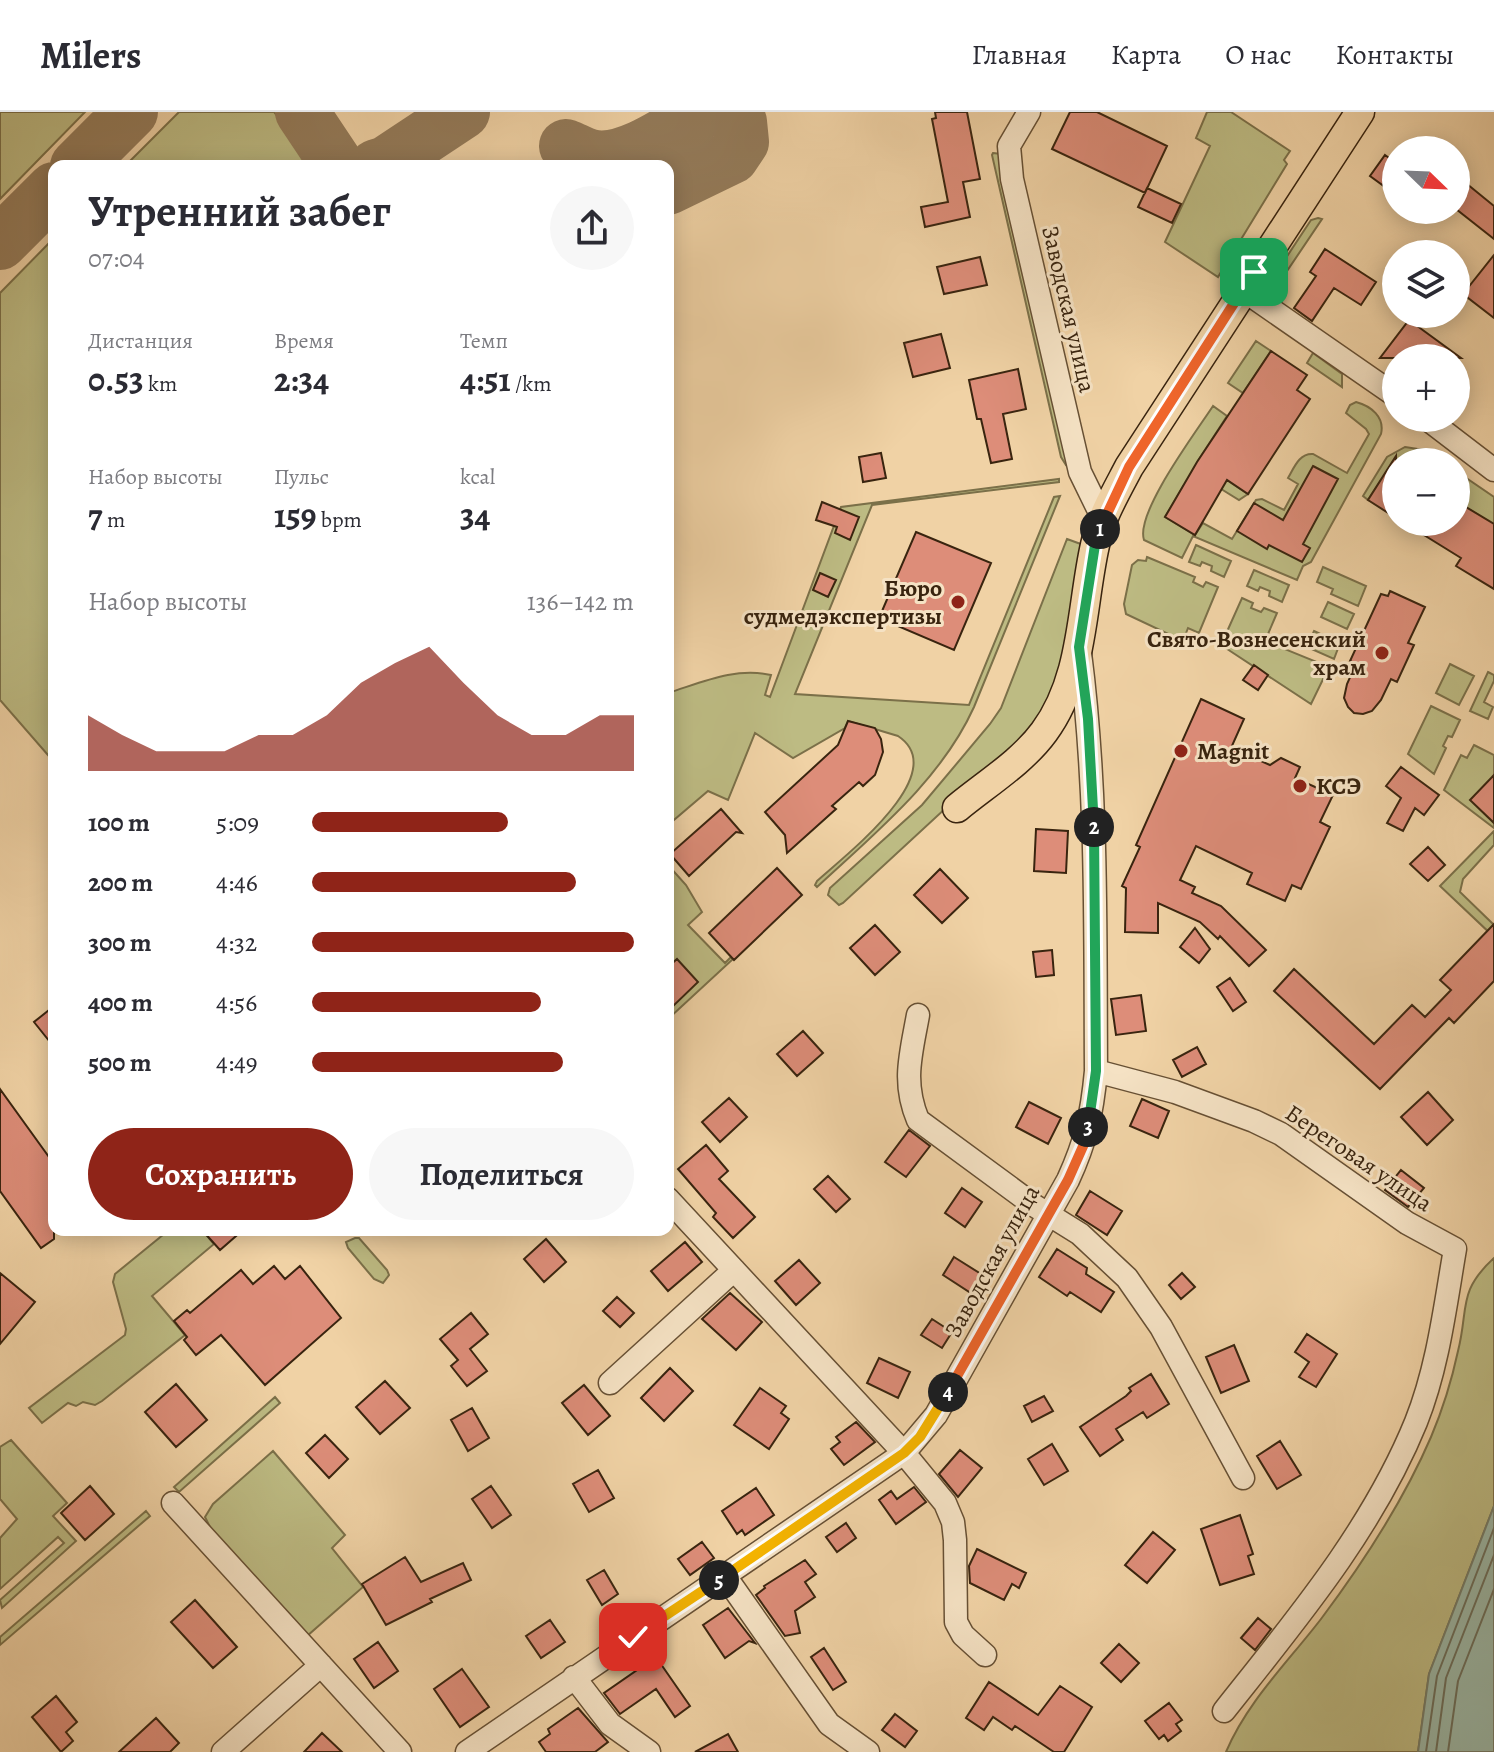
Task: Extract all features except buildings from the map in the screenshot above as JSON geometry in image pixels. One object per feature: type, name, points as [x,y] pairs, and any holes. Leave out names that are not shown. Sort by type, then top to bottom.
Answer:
[{"type":"main road","points":[[957,808],[1034,746],[1047,729],[1060,703],[1079,647],[1095,545],[1103,519],[1129,467],[1360,112]]},
{"type":"street","name":"Заводская улица","points":[[1029,112],[1009,146],[1012,179],[1080,472],[1103,519]]},
{"type":"street","points":[[1243,290],[1382,386]]},
{"type":"street","points":[[1444,432],[1494,470]]},
{"type":"street","name":"Заводская улица","points":[[467,1752],[904,1453],[936,1415],[1048,1214],[1084,1144],[1093,1108],[1096,1071],[1095,837],[1088,719],[1079,647]]},
{"type":"street","points":[[918,1015],[908,1070],[911,1101],[918,1120],[997,1179],[1080,1234],[1127,1278],[1161,1327],[1243,1478]]},
{"type":"street","name":"Береговая улица","points":[[1096,1071],[1175,1092],[1281,1134],[1407,1223],[1455,1249],[1440,1343],[1417,1421],[1375,1506],[1311,1602],[1224,1711]]},
{"type":"street","points":[[674,1205],[904,1453],[945,1503],[953,1522],[956,1622],[963,1635],[985,1655]]},
{"type":"street","points":[[610,1383],[734,1270]]},
{"type":"street","points":[[173,1503],[400,1752]]},
{"type":"street","points":[[725,1576],[829,1724],[868,1752]]},
{"type":"street","points":[[223,1752],[321,1665]]},
{"type":"street","points":[[574,1677],[610,1724],[649,1752]]},
{"type":"shaded area","points":[[0,112],[85,112],[0,199]]},
{"type":"shaded area","points":[[179,112],[274,112],[311,160],[131,160]]},
{"type":"shaded area","points":[[1207,112],[1231,112],[1290,151],[1284,160],[1287,164],[1218,277],[1165,242],[1210,146],[1196,138]]},
{"type":"shaded area","points":[[993,153],[1001,154],[1069,464],[1066,465],[1061,457]]},
{"type":"shaded area","points":[[1322,219],[1279,283],[1276,273],[1311,220]]},
{"type":"shaded area","points":[[48,244],[48,755],[0,700],[0,293]]},
{"type":"shaded area","points":[[1256,341],[1271,351],[1243,393],[1228,383]]},
{"type":"shaded area","points":[[1313,353],[1342,374],[1342,387],[1307,363]]},
{"type":"shaded area","points":[[1356,402],[1376,413],[1381,422],[1381,434],[1311,562],[1303,566],[1297,580],[1193,536],[1182,558],[1144,540],[1144,528],[1157,493],[1213,406],[1227,416],[1198,461],[1248,494],[1239,500],[1205,479],[1184,485],[1165,517],[1195,535],[1203,523],[1232,539],[1256,500],[1262,499],[1284,510],[1298,484],[1288,478],[1304,456],[1313,454],[1347,473],[1369,434],[1346,413],[1350,405]]},
{"type":"shaded area","points":[[1382,465],[1382,479],[1368,500],[1363,496]]},
{"type":"shaded area","points":[[1059,479],[1059,482],[872,505],[795,694],[969,705],[1054,497],[1060,496],[974,707],[960,733],[944,758],[905,804],[817,887],[817,881],[869,834],[904,792],[913,771],[912,752],[898,736],[848,721],[845,728],[793,758],[755,733],[728,800],[708,791],[674,820],[674,691],[732,674],[758,673],[771,675],[765,695],[770,697],[841,507]]},
{"type":"shaded area","points":[[1470,481],[1494,497],[1494,525],[1470,510]]},
{"type":"shaded area","points":[[1067,539],[1089,547],[1065,660],[1039,722],[839,905],[828,895],[830,888],[922,805],[1001,708]]},
{"type":"shaded area","points":[[1196,545],[1231,561],[1224,577],[1211,571],[1212,566],[1189,562]]},
{"type":"shaded area","points":[[1147,557],[1195,577],[1193,582],[1203,587],[1206,582],[1218,587],[1199,633],[1188,628],[1183,641],[1126,614],[1124,604],[1132,565],[1138,560],[1146,561]]},
{"type":"shaded area","points":[[1323,567],[1366,586],[1358,606],[1331,594],[1333,589],[1317,582]]},
{"type":"shaded area","points":[[1254,570],[1289,585],[1282,602],[1269,596],[1270,591],[1260,587],[1258,591],[1247,586]]},
{"type":"shaded area","points":[[1242,598],[1253,603],[1251,608],[1261,612],[1264,608],[1277,613],[1265,641],[1329,667],[1311,704],[1221,645]]},
{"type":"shaded area","points":[[1328,602],[1354,614],[1347,629],[1321,617]]},
{"type":"shaded area","points":[[1314,631],[1340,643],[1334,659],[1307,647]]},
{"type":"shaded area","points":[[1450,664],[1474,676],[1459,705],[1436,693]]},
{"type":"shaded area","points":[[1488,672],[1494,675],[1494,681],[1484,702],[1493,707],[1488,719],[1470,711]]},
{"type":"shaded area","points":[[1431,706],[1460,720],[1452,737],[1448,736],[1443,746],[1446,748],[1434,774],[1408,754]]},
{"type":"shaded area","points":[[1474,745],[1494,755],[1494,828],[1444,790],[1461,755],[1467,758]]},
{"type":"shaded area","points":[[1494,831],[1494,845],[1463,879],[1460,892],[1494,925],[1494,937],[1440,886]]},
{"type":"shaded area","points":[[674,872],[702,912],[688,925],[725,963],[731,957],[733,959],[674,1013]]},
{"type":"shaded area","points":[[162,1236],[207,1236],[214,1244],[152,1296],[185,1335],[102,1401],[95,1405],[83,1402],[76,1406],[68,1403],[42,1423],[29,1408],[125,1335],[113,1282],[115,1274]]},
{"type":"shaded area","points":[[359,1238],[387,1270],[389,1275],[383,1283],[374,1279],[348,1248],[346,1242]]},
{"type":"shaded area","points":[[1494,1258],[1494,1506],[1429,1674],[1418,1752],[1226,1752],[1257,1699],[1352,1576],[1408,1485],[1431,1437],[1446,1395],[1469,1291]]},
{"type":"shaded area","points":[[275,1397],[280,1403],[179,1492],[174,1487]]},
{"type":"shaded area","points":[[11,1440],[67,1503],[53,1516],[76,1541],[2,1608],[0,1600],[64,1543],[58,1537],[0,1589],[0,1538],[17,1519],[0,1499],[0,1447]]},
{"type":"shaded area","points":[[273,1451],[345,1535],[332,1548],[363,1587],[307,1636],[211,1529],[205,1517],[213,1504]]},
{"type":"shaded area","points":[[146,1511],[150,1516],[0,1645],[0,1637]]},
{"type":"water","points":[[1494,1506],[1494,1752],[1418,1752],[1429,1674]]},
{"type":"taxiway","points":[[83,160],[131,112]]},
{"type":"taxiway","points":[[302,112],[334,160]]},
{"type":"taxiway","points":[[391,160],[463,112]]},
{"type":"taxiway","points":[[566,146],[590,156],[618,155],[648,144],[701,112]]},
{"type":"taxiway","points":[[674,185],[732,157],[742,142],[740,122],[731,112]]},
{"type":"taxiway","points":[[0,243],[48,195]]},
{"type":"place","name":"Бюро судмедэкспертизы","points":[[958,602]]},
{"type":"place","name":"Свято-Вознесенский храм","points":[[1382,653]]},
{"type":"place","name":"Magnit","points":[[1181,751]]},
{"type":"place","name":"КСЭ","points":[[1300,786]]},
{"type":"route","points":[[633,1637],[904,1453],[920,1437],[936,1415],[1068,1180],[1084,1144],[1093,1108],[1096,1071],[1095,837],[1088,719],[1079,647],[1095,545],[1103,519],[1129,467],[1254,272]]}]
